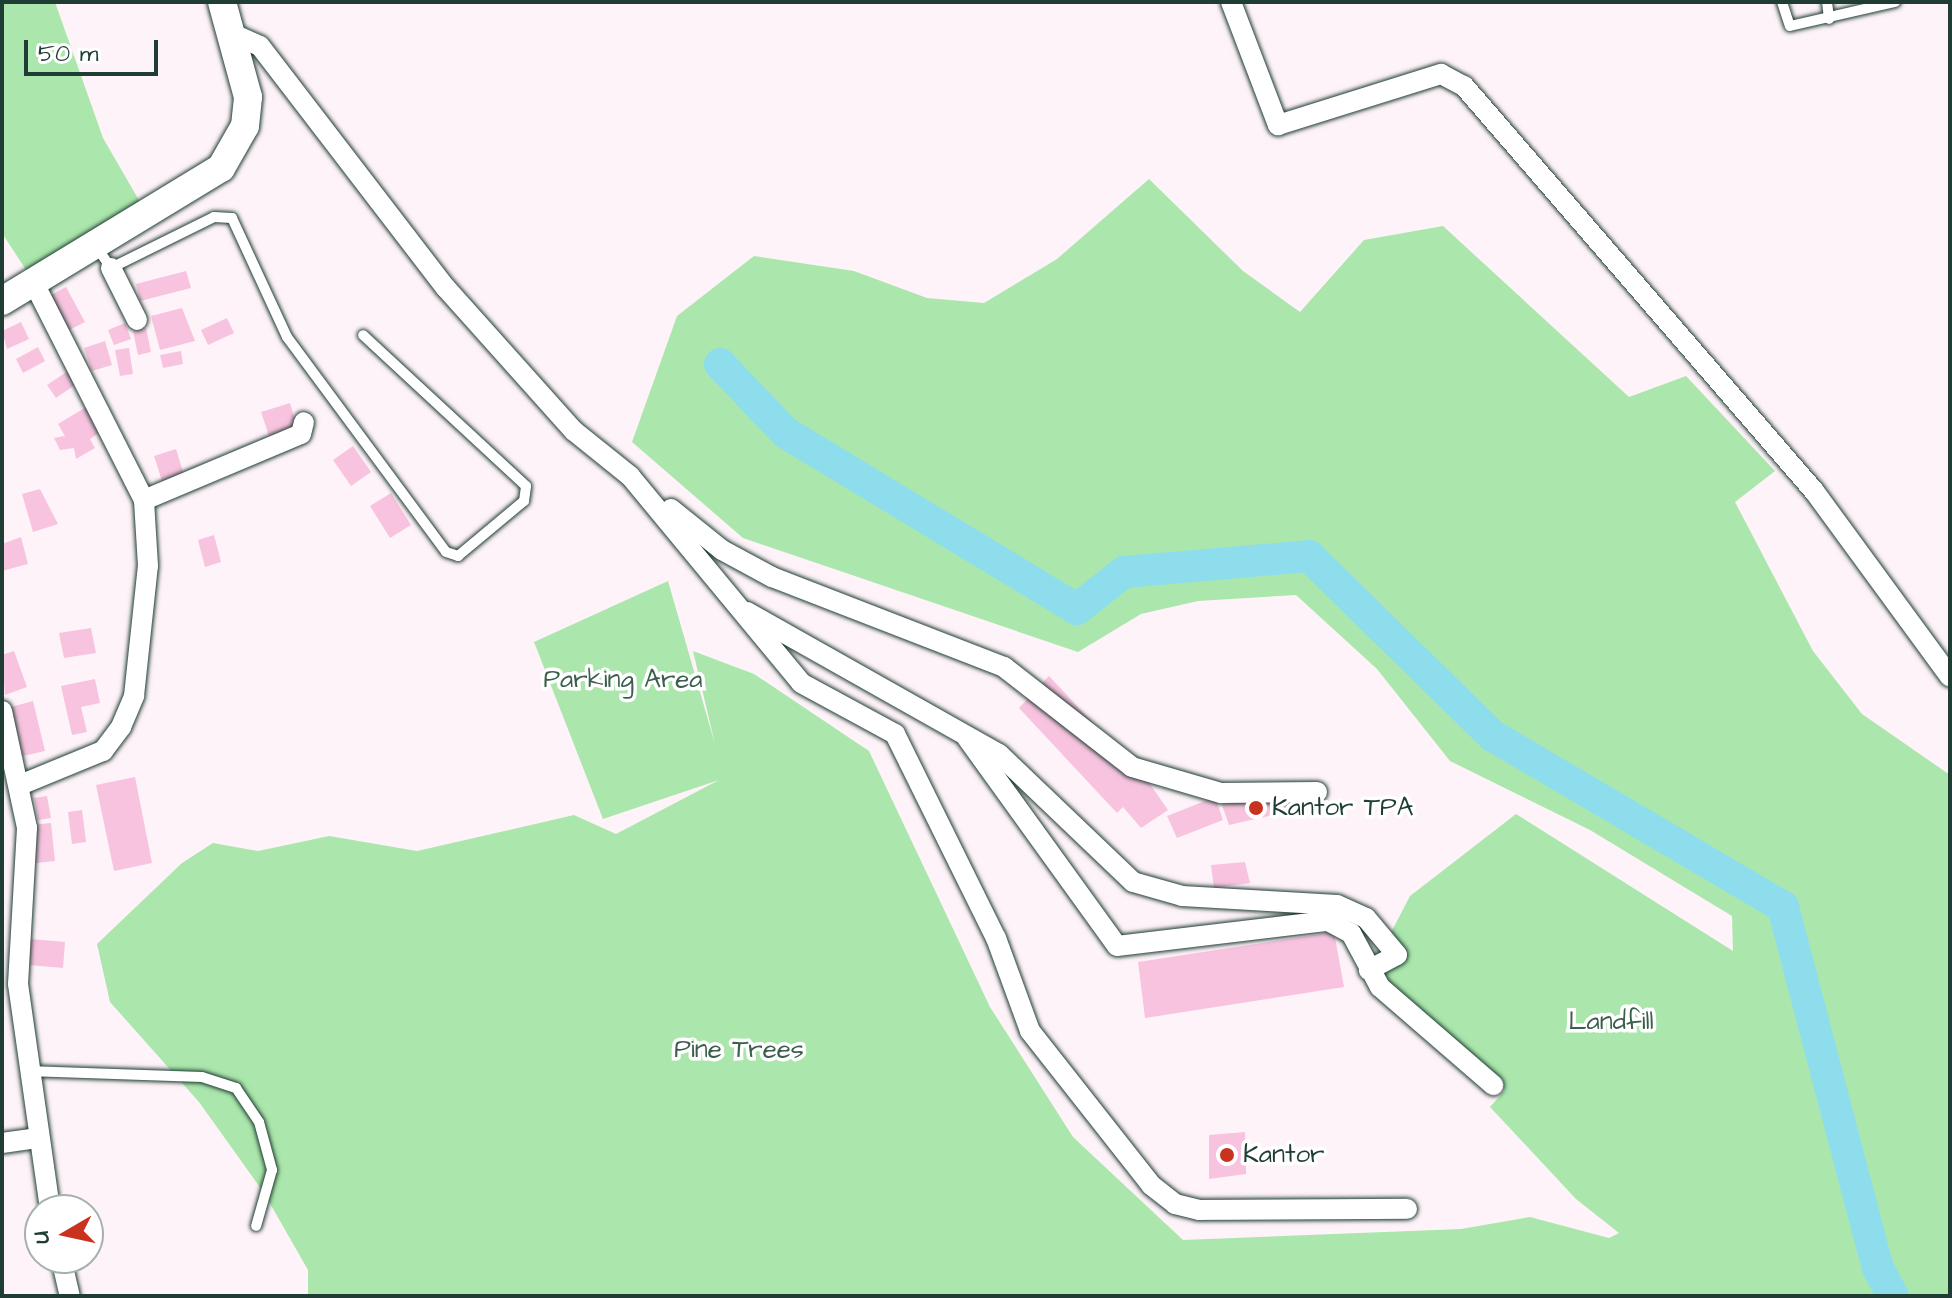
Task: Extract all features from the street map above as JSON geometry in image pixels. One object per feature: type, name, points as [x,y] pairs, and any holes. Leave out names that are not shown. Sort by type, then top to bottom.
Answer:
[{"type":"street","points":[[2,301],[94,244],[203,185],[235,148],[248,97],[235,35],[222,2]]},
{"type":"street","points":[[1231,2],[1278,125],[1441,74],[1464,86],[1814,491],[1950,677]]},
{"type":"street","points":[[235,35],[273,60],[446,288],[574,431],[722,550],[772,577],[1004,667],[1132,767],[1221,793],[1317,792]]},
{"type":"street","points":[[111,268],[137,320]]},
{"type":"street","points":[[20,785],[103,751],[121,727],[142,639],[144,500],[33,281]]},
{"type":"street","points":[[144,500],[289,440],[304,422]]},
{"type":"street","points":[[630,476],[801,683],[879,721],[909,752],[996,938],[1030,1031],[1151,1185],[1175,1204],[1199,1210],[1407,1209]]},
{"type":"street","points":[[736,607],[961,728],[999,754],[1133,882],[1182,896],[1337,905],[1390,938],[1397,955],[1369,970]]},
{"type":"street","points":[[2,711],[20,785],[28,862],[18,984],[25,1070],[47,1194]]},
{"type":"street","points":[[961,728],[1117,946],[1328,921],[1351,933],[1369,970],[1493,1085]]},
{"type":"street","points":[[2,1143],[37,1138]]},
{"type":"street","points":[[65,1274],[70,1296]]},
{"type":"lane","points":[[1782,2],[1790,26],[1895,2]]},
{"type":"lane","points":[[1827,2],[1829,19]]},
{"type":"lane","points":[[94,244],[111,268],[214,217],[232,218],[287,337],[446,552],[458,556],[524,501],[526,486],[363,335]]},
{"type":"lane","points":[[25,1070],[202,1077],[236,1088],[259,1122],[272,1170],[256,1226]]},
{"type":"green space","points":[[2,2],[55,2],[103,138],[140,202],[28,273],[2,233]]},
{"type":"green space","name":"Pine Trees","points":[[1149,179],[1243,271],[1300,312],[1364,240],[1443,226],[1629,397],[1686,376],[1775,471],[1735,502],[1813,651],[1862,714],[1950,775],[1950,1296],[308,1296],[308,1270],[264,1193],[199,1102],[110,1002],[97,944],[182,863],[213,843],[258,851],[329,836],[417,851],[574,815],[616,834],[719,780],[603,819],[534,642],[668,581],[715,744],[693,651],[754,674],[869,751],[990,1007],[1073,1137],[1183,1240],[1461,1229],[1530,1217],[1609,1238],[1619,1233],[1576,1199],[1490,1107],[1505,1090],[1371,971],[1410,896],[1516,814],[1733,951],[1732,916],[1590,830],[1450,761],[1377,669],[1296,595],[1198,601],[1141,614],[1078,652],[743,538],[632,442],[677,316],[754,256],[854,271],[927,298],[984,303],[1057,259]]},
{"type":"building","points":[[186,271],[191,288],[140,301],[136,284]]},
{"type":"building","points":[[66,287],[85,322],[69,330],[51,295]]},
{"type":"building","points":[[182,308],[195,341],[160,350],[151,316]]},
{"type":"building","points":[[227,318],[234,333],[208,345],[201,330]]},
{"type":"building","points":[[21,322],[29,339],[7,349],[2,331]]},
{"type":"building","points":[[125,323],[131,339],[114,345],[108,330]]},
{"type":"building","points":[[146,328],[151,352],[138,355],[133,331]]},
{"type":"building","points":[[105,341],[112,365],[92,371],[84,348]]},
{"type":"building","points":[[38,347],[45,361],[23,373],[16,359]]},
{"type":"building","points":[[129,348],[133,374],[120,376],[115,350]]},
{"type":"building","points":[[181,351],[183,364],[163,368],[160,355]]},
{"type":"building","points":[[71,369],[79,382],[56,398],[47,385]]},
{"type":"building","points":[[290,403],[297,427],[269,436],[261,412]]},
{"type":"building","points":[[88,406],[102,431],[90,439],[95,448],[76,459],[74,448],[60,450],[54,438],[65,436],[58,424]]},
{"type":"building","points":[[353,446],[371,472],[351,486],[333,460]]},
{"type":"building","points":[[176,449],[184,475],[162,481],[154,456]]},
{"type":"building","points":[[40,489],[58,524],[33,532],[22,494]]},
{"type":"building","points":[[391,493],[411,525],[390,538],[370,506]]},
{"type":"building","points":[[214,535],[221,562],[205,567],[198,540]]},
{"type":"building","points":[[21,537],[28,564],[2,571],[2,544]]},
{"type":"building","points":[[91,628],[96,653],[64,658],[59,633]]},
{"type":"building","points":[[14,651],[27,687],[5,695],[2,655]]},
{"type":"building","points":[[1049,676],[1150,784],[1168,810],[1141,828],[1123,807],[1117,813],[1019,708]]},
{"type":"building","points":[[95,679],[100,703],[81,707],[87,732],[72,735],[61,686]]},
{"type":"building","points":[[33,701],[45,751],[23,756],[11,707]]},
{"type":"building","points":[[135,777],[152,863],[114,871],[96,785]]},
{"type":"building","name":"Kantor TPA","points":[[1280,792],[1290,811],[1229,825],[1222,805]]},
{"type":"building","points":[[47,796],[51,818],[38,820],[34,798]]},
{"type":"building","name":"Kantor TPA","points":[[1215,797],[1223,820],[1177,838],[1167,816]]},
{"type":"building","points":[[82,810],[86,842],[72,844],[68,812]]},
{"type":"building","points":[[51,823],[55,861],[36,863],[32,825]]},
{"type":"building","points":[[1245,862],[1250,883],[1214,888],[1211,865]]},
{"type":"building","points":[[1334,932],[1344,987],[1145,1018],[1138,962]]},
{"type":"building","points":[[30,939],[65,942],[63,968],[28,965]]},
{"type":"building","name":"Kantor","points":[[1245,1132],[1246,1174],[1209,1179],[1209,1135]]},
{"type":"waterway","points":[[720,364],[786,433],[1077,609],[1124,572],[1309,556],[1493,736],[1783,907],[1878,1268],[1893,1296]]},
{"type":"place","name":"Kantor TPA","points":[[1256,808]]},
{"type":"place","name":"Kantor","points":[[1227,1155]]},
{"type":"park label","name":"Parking Area","points":[[623,680]]},
{"type":"park label","name":"Landfill","points":[[1611,1022]]}]
